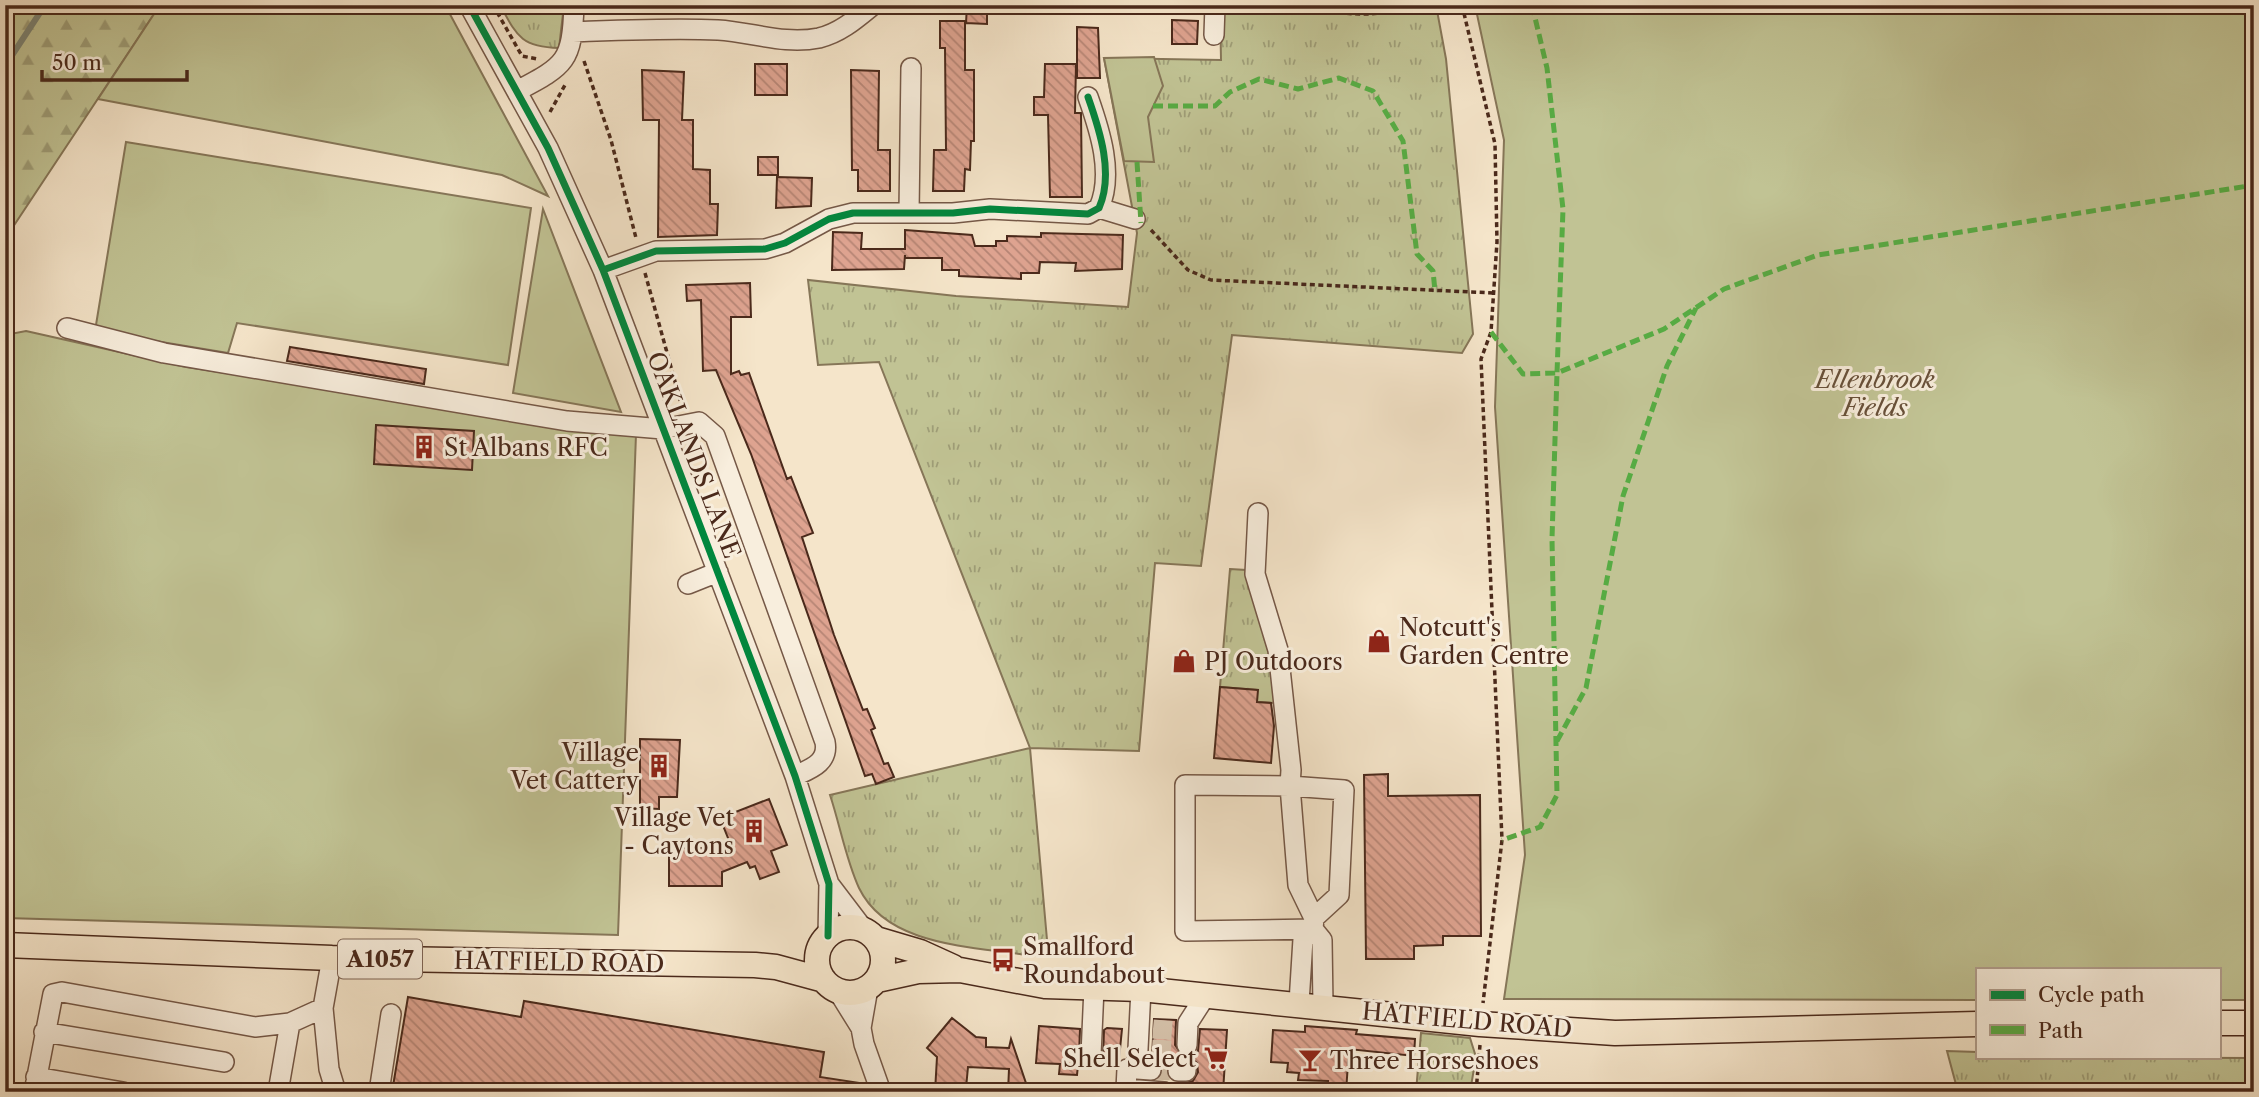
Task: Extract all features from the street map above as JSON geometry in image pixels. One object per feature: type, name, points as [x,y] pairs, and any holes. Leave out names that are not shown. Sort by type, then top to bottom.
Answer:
[{"type":"main road","points":[[845,928],[870,935],[884,960],[873,984],[858,992],[831,985],[817,960],[826,938],[845,928]]},
{"type":"main road","name":"HATFIELD ROAD","points":[[870,935],[920,952],[960,970]]},
{"type":"main road","name":"HATFIELD ROAD","points":[[776,967],[800,957],[826,938]]},
{"type":"main road","name":"HATFIELD ROAD","points":[[5,945],[332,958],[776,967],[831,985]]},
{"type":"main road","name":"HATFIELD ROAD","points":[[873,984],[918,971],[960,970],[1045,986],[1140,989],[1480,1024],[1615,1033],[1976,1024]]},
{"type":"main road","points":[[2220,1023],[2254,1023]]},
{"type":"street","name":"OAKLANDS LANE","points":[[469,5],[564,181],[603,270],[795,776],[829,884],[826,938]]},
{"type":"street","points":[[574,5],[582,31]]},
{"type":"street","points":[[582,31],[716,30],[766,38],[807,40],[843,28],[873,5]]},
{"type":"street","points":[[1214,35],[1215,5]]},
{"type":"street","points":[[517,91],[561,64],[582,31]]},
{"type":"street","points":[[909,212],[911,68]]},
{"type":"street","points":[[1088,97],[1100,133],[1105,171],[1100,208]]},
{"type":"street","points":[[603,270],[640,256],[667,250],[765,249],[840,216],[909,212],[953,214],[990,209],[1081,216],[1100,208],[1135,219]]},
{"type":"street","points":[[67,328],[164,352],[567,421],[663,429]]},
{"type":"street","name":"OAKLANDS LANE","points":[[663,429],[687,423],[705,424],[715,436],[825,743],[826,750],[822,760],[795,776]]},
{"type":"street","points":[[1258,513],[1255,574],[1278,650],[1291,770],[1298,885],[1314,923]]},
{"type":"street","points":[[688,583],[718,572]]},
{"type":"street","points":[[1311,1005],[1303,939],[1339,895],[1344,790],[1290,786],[1185,785],[1185,931],[1314,923]]},
{"type":"street","name":"OAKLANDS LANE","points":[[829,884],[870,935]]},
{"type":"street","points":[[332,958],[323,1008],[329,1069],[336,1092]]},
{"type":"street","points":[[861,1028],[873,984]]},
{"type":"street","points":[[831,985],[861,1028],[864,1045],[881,1092]]},
{"type":"street","points":[[1091,1055],[1094,988]]},
{"type":"street","points":[[1140,989],[1146,1039],[1144,1070],[1127,1069],[1126,1089],[1164,1092]]},
{"type":"street","points":[[123,1092],[35,1084],[52,995],[62,992],[255,1027],[290,1023],[323,1008]]},
{"type":"street","points":[[1185,1036],[1188,1023],[1206,995]]},
{"type":"street","points":[[379,1092],[391,1014]]},
{"type":"street","points":[[278,1092],[290,1023]]},
{"type":"street","points":[[44,1032],[223,1062]]},
{"type":"path","points":[[1305,5],[1339,14],[1365,16],[1416,5]]},
{"type":"path","points":[[1462,5],[1495,144],[1497,242],[1491,332],[1481,359],[1502,840],[1490,968],[1480,1024],[1481,1058],[1476,1092]]},
{"type":"path","points":[[582,31],[590,42],[582,50],[584,59],[611,140],[687,423]]},
{"type":"path","points":[[1135,219],[1147,226],[1188,270],[1211,280],[1494,293]]},
{"type":"green space","points":[[5,5],[160,5],[5,239]]},
{"type":"green space","points":[[160,5],[445,5],[548,196],[502,175],[98,99]]},
{"type":"green space","points":[[500,5],[564,5],[559,48],[536,45],[522,38]]},
{"type":"green space","points":[[1220,5],[1436,5],[1446,59],[1473,334],[1462,353],[1232,335],[1201,566],[1155,563],[1139,751],[1030,748],[879,362],[818,365],[808,280],[956,296],[1128,307],[1137,233],[1104,58],[1221,60]]},
{"type":"green space","name":"Ellenbrook Fields","points":[[1475,5],[2254,5],[2254,1000],[2220,1000],[2220,968],[1976,968],[1976,1000],[1504,999],[1525,855],[1495,407],[1504,140]]},
{"type":"green space","points":[[1154,57],[1163,86],[1148,117],[1154,162],[1124,161],[1104,58]]},
{"type":"green space","points":[[126,142],[531,208],[508,365],[237,323],[228,353],[95,331]]},
{"type":"green space","points":[[543,209],[621,412],[513,393]]},
{"type":"green space","points":[[26,331],[186,367],[636,434],[618,935],[5,918],[5,335]]},
{"type":"green space","points":[[1230,569],[1246,570],[1273,668],[1276,703],[1257,702],[1257,690],[1220,687]]},
{"type":"green space","points":[[1030,748],[1048,951],[1033,956],[936,941],[890,923],[872,908],[854,877],[830,795]]},
{"type":"green space","points":[[1421,1033],[1470,1038],[1476,1057],[1470,1092],[1416,1092]]},
{"type":"green space","points":[[1947,1051],[1976,1052],[1976,1058],[2254,1058],[2254,1092],[1958,1092]]},
{"type":"building","points":[[967,5],[987,5],[987,24],[966,23]]},
{"type":"building","points":[[1172,20],[1198,21],[1197,44],[1172,44]]},
{"type":"building","points":[[940,21],[965,21],[965,70],[974,70],[974,141],[971,141],[970,170],[965,169],[964,191],[933,191],[934,150],[946,150],[945,48],[940,48]]},
{"type":"building","points":[[1077,27],[1098,28],[1100,78],[1077,78]]},
{"type":"building","points":[[755,64],[787,64],[787,95],[755,95]]},
{"type":"building","points":[[1045,64],[1076,64],[1075,113],[1081,113],[1082,197],[1050,197],[1048,115],[1034,115],[1034,97],[1044,97]]},
{"type":"building","points":[[642,70],[684,72],[682,120],[693,120],[693,169],[710,170],[710,204],[718,204],[717,235],[658,237],[659,120],[643,120]]},
{"type":"building","points":[[851,70],[879,71],[878,150],[890,150],[890,191],[858,191],[858,170],[852,170]]},
{"type":"building","points":[[758,157],[778,157],[778,175],[758,175]]},
{"type":"building","points":[[777,177],[812,178],[811,206],[776,208]]},
{"type":"building","points":[[905,230],[972,235],[975,246],[996,246],[996,241],[1007,241],[1007,236],[1041,237],[1041,233],[1123,235],[1122,269],[1075,271],[1076,263],[1040,262],[1039,273],[1021,273],[1021,279],[959,276],[959,270],[942,270],[942,258],[905,258],[905,255],[904,269],[832,270],[833,232],[862,233],[861,249],[905,249]]},
{"type":"building","points":[[750,283],[751,317],[731,317],[731,374],[739,371],[741,375],[749,373],[787,479],[791,477],[813,533],[802,537],[834,635],[863,710],[867,709],[875,728],[871,730],[884,764],[888,763],[894,777],[876,784],[872,774],[865,776],[751,454],[716,370],[703,371],[701,300],[687,301],[686,285]]},
{"type":"building","points":[[290,347],[426,369],[424,384],[287,361]]},
{"type":"building","name":"St Albans RFC","points":[[376,425],[474,431],[472,470],[374,464]]},
{"type":"building","points":[[1220,687],[1258,690],[1257,702],[1271,703],[1274,726],[1271,763],[1214,758]]},
{"type":"building","name":"Village Vet Cattery","points":[[640,739],[680,740],[677,797],[659,797],[659,809],[640,808]]},
{"type":"building","points":[[1388,774],[1388,796],[1480,795],[1481,936],[1443,936],[1443,945],[1414,946],[1414,959],[1366,959],[1364,775]]},
{"type":"building","points":[[769,799],[787,845],[771,851],[779,872],[760,879],[755,866],[750,868],[747,862],[722,872],[722,886],[669,886],[669,848],[732,848],[720,818]]},
{"type":"building","points":[[408,997],[521,1017],[524,1001],[824,1052],[820,1077],[860,1083],[860,1092],[392,1092]]},
{"type":"building","points":[[952,1018],[976,1037],[986,1038],[986,1047],[1009,1048],[1011,1039],[1029,1092],[1008,1092],[1009,1069],[968,1067],[966,1088],[961,1088],[960,1092],[935,1092],[937,1057],[927,1048]]},
{"type":"building","points":[[1154,1019],[1176,1020],[1175,1045],[1183,1056],[1168,1064],[1167,1075],[1162,1075],[1162,1064],[1152,1058]]},
{"type":"building","points":[[1039,1026],[1080,1029],[1079,1055],[1084,1065],[1078,1065],[1077,1075],[1059,1074],[1060,1064],[1036,1063]]},
{"type":"building","name":"Three Horseshoes","points":[[1305,1026],[1357,1030],[1356,1034],[1415,1039],[1414,1056],[1349,1049],[1346,1092],[1328,1092],[1328,1081],[1298,1080],[1299,1073],[1287,1072],[1288,1063],[1271,1062],[1273,1030],[1305,1032]]},
{"type":"building","points":[[1122,1029],[1119,1059],[1103,1058],[1104,1030]]},
{"type":"building","points":[[1200,1029],[1227,1030],[1223,1092],[1185,1092],[1185,1083],[1193,1081],[1198,1072],[1197,1063],[1190,1057],[1198,1051]]},
{"type":"waterway","points":[[5,66],[45,5]]},
{"type":"tunnel","points":[[1153,1029],[1179,1031]]},
{"type":"tunnel","points":[[1152,1049],[1187,1051]]},
{"type":"tunnel","points":[[1151,1070],[1178,1071]]},
{"type":"marked path","points":[[1532,5],[1547,68],[1563,209],[1557,373],[1664,329],[1724,289],[1818,255],[2254,185]]},
{"type":"marked path","points":[[1153,106],[1215,106],[1230,92],[1259,79],[1298,89],[1339,78],[1373,91],[1403,141],[1417,254],[1433,271],[1435,291]]},
{"type":"marked path","points":[[1137,162],[1141,223]]},
{"type":"marked path","points":[[1557,741],[1586,688],[1623,496],[1667,366],[1696,308]]},
{"type":"marked path","points":[[1491,332],[1523,374],[1557,373],[1552,539],[1557,795],[1540,827],[1502,840]]},
{"type":"cycle path","points":[[469,5],[548,148],[603,270],[795,776],[829,884],[828,936]]},
{"type":"cycle path","points":[[603,270],[656,251],[765,249],[785,243],[829,219],[853,213],[953,213],[990,209],[1088,214],[1099,208],[1105,181],[1104,152],[1088,97]]},
{"type":"place","name":"St Albans RFC","points":[[424,447]]},
{"type":"place","name":"Notcutt's Garden Centre","points":[[1379,641]]},
{"type":"place","name":"PJ Outdoors","points":[[1184,661]]},
{"type":"place","name":"Village Vet Cattery","points":[[659,766]]},
{"type":"place","name":"Village Vet - Caytons","points":[[754,831]]},
{"type":"place","name":"Smallford Roundabout","points":[[1003,960]]},
{"type":"place","name":"Shell Select","points":[[1216,1058]]},
{"type":"place","name":"Three Horseshoes","points":[[1310,1060]]}]
